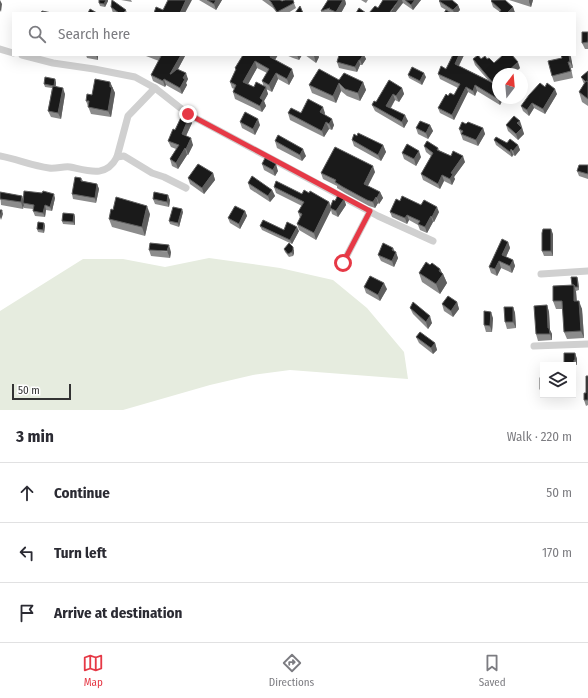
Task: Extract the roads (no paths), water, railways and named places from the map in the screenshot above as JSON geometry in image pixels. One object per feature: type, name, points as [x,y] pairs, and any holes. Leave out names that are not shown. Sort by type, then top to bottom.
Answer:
[{"type":"street","points":[[0,49],[12,53]]},
{"type":"street","points":[[26,56],[53,63],[135,77],[155,88],[188,114],[370,211],[433,241]]},
{"type":"street","points":[[0,156],[48,168],[68,167],[98,172],[109,167],[114,162],[117,157],[128,116],[155,88]]},
{"type":"street","points":[[117,157],[124,156],[152,173],[186,188]]},
{"type":"street","points":[[343,263],[370,211]]},
{"type":"street","points":[[541,274],[588,271]]},
{"type":"street","points":[[534,346],[588,344]]}]
